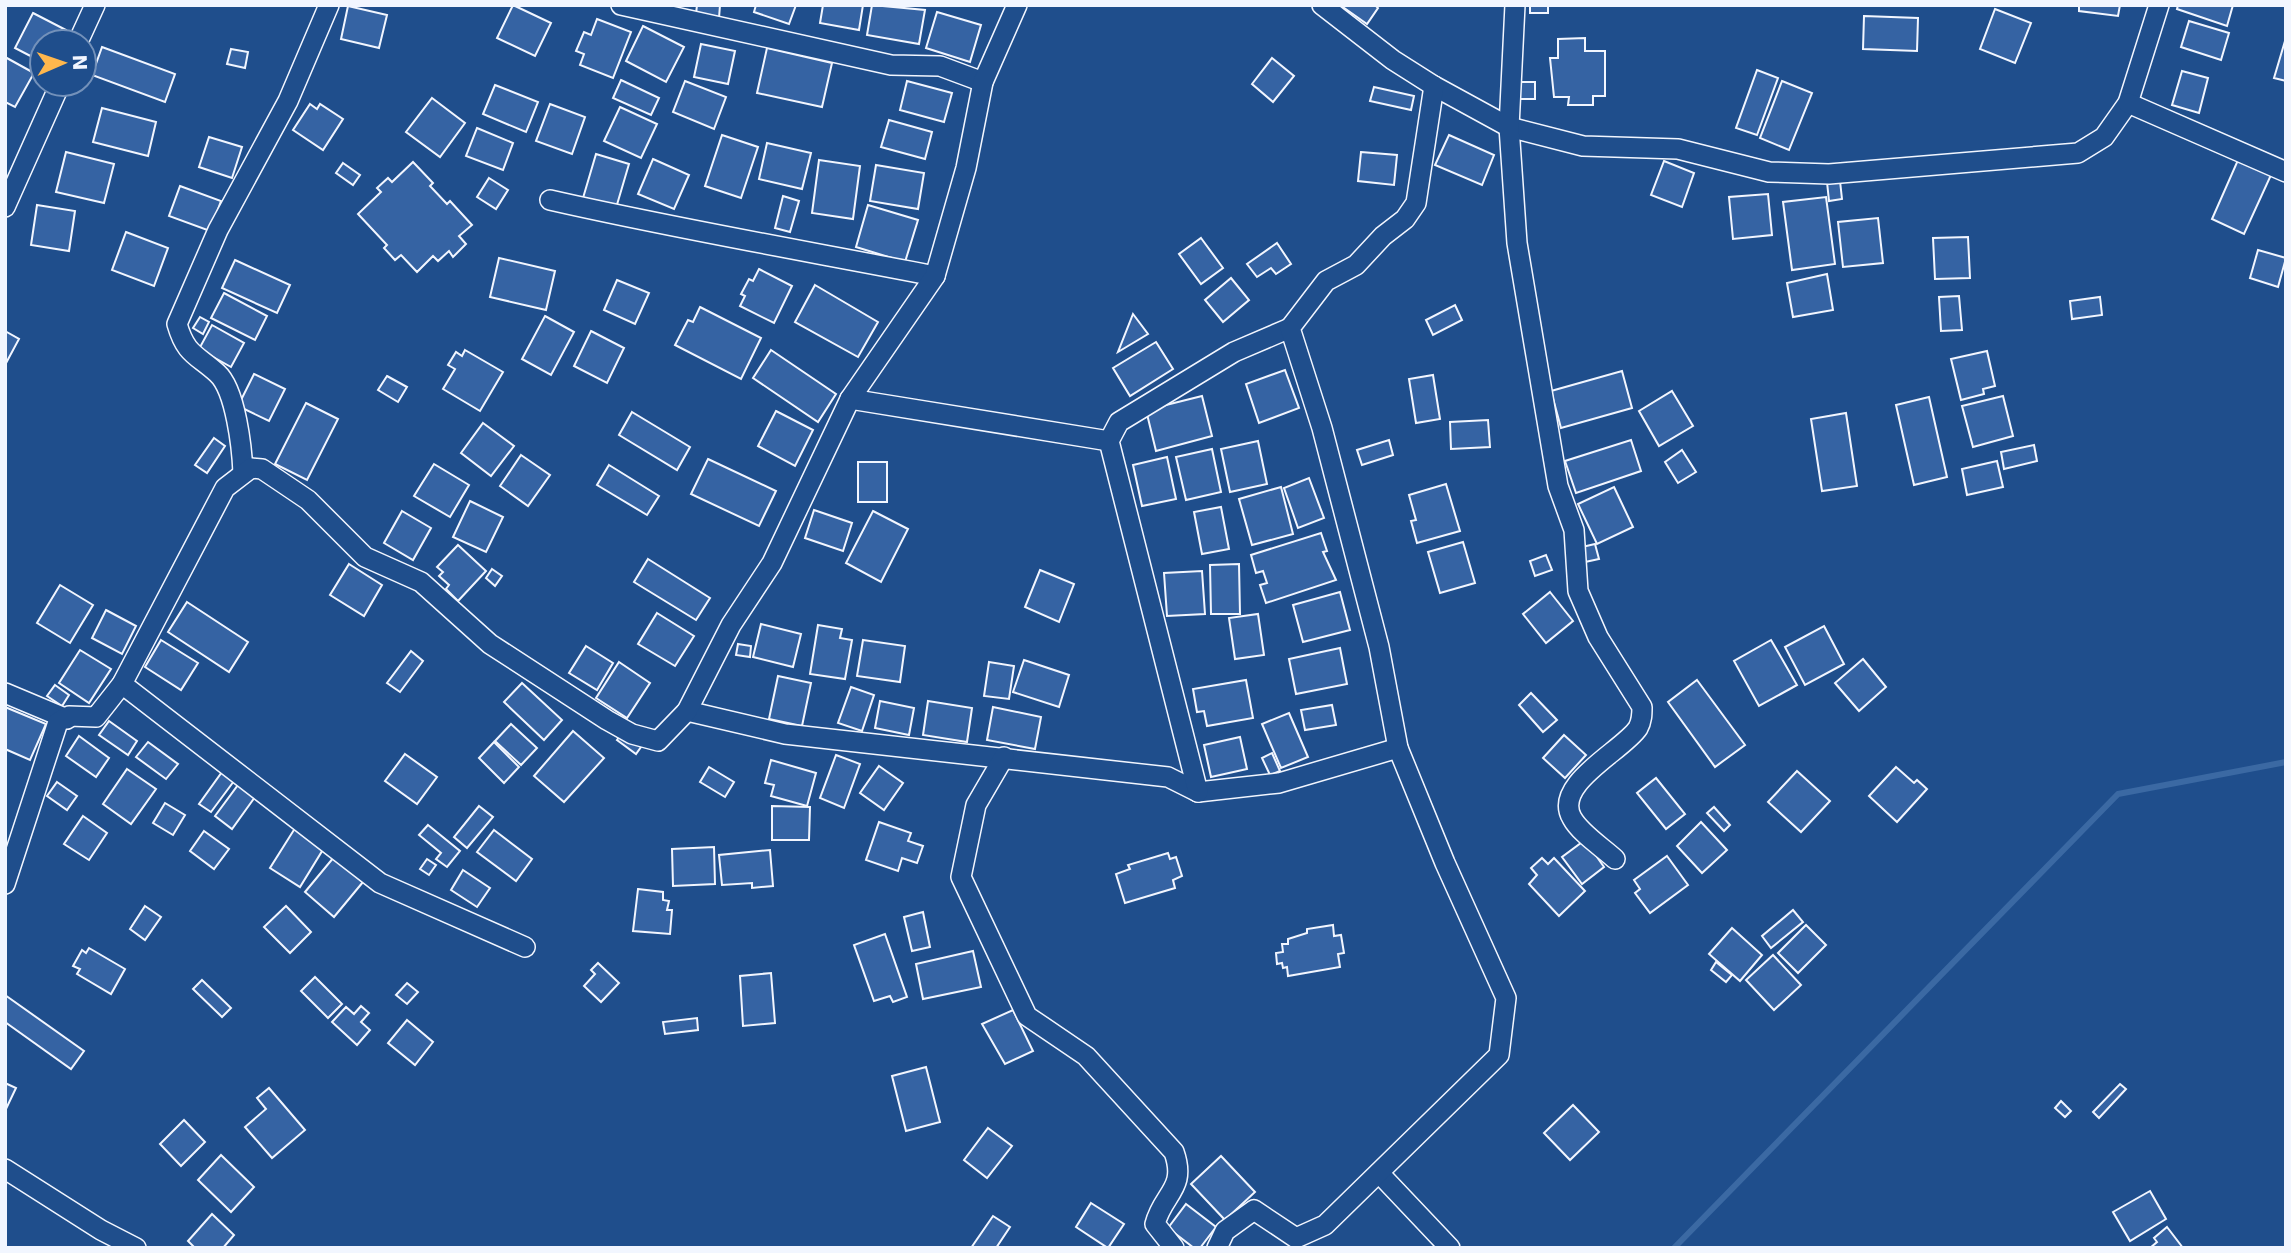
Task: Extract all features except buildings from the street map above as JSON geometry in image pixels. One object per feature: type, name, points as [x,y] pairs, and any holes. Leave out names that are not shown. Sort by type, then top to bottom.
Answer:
[{"type":"street","points":[[84,28],[95,5]]},
{"type":"street","points":[[243,473],[233,402],[219,374],[183,344],[177,324],[218,230],[288,101],[329,5]]},
{"type":"street","points":[[621,5],[891,65],[940,66],[983,82]]},
{"type":"street","points":[[5,884],[58,722],[68,716],[96,717],[122,684],[225,488],[251,468],[262,469],[277,477],[308,500],[365,557],[421,582],[490,644],[632,734],[658,741],[687,711],[731,625],[772,563],[850,398],[934,276],[966,168],[983,82],[1017,5]]},
{"type":"street","points":[[1322,5],[1393,60],[1434,86],[1510,127],[1583,146],[1678,149],[1769,172],[1829,174],[2078,153],[2104,137],[2128,103],[2159,5]]},
{"type":"street","points":[[1515,5],[1510,127],[1517,243],[1558,486],[1574,530],[1578,591],[1598,637],[1642,707],[1638,729],[1595,765],[1573,790],[1568,803],[1572,818],[1615,859]]},
{"type":"street","points":[[1198,792],[1109,441],[1119,422],[1234,352],[1290,328],[1326,281],[1356,265],[1383,236],[1405,219],[1416,203],[1434,86]]},
{"type":"street","points":[[5,207],[54,98]]},
{"type":"street","points":[[2128,103],[2286,172]]},
{"type":"street","points":[[550,200],[650,222],[735,236],[934,276]]},
{"type":"street","points":[[1217,1248],[1225,1231],[1254,1210],[1296,1238],[1325,1225],[1499,1055],[1506,998],[1398,748],[1379,647],[1321,428],[1290,328]]},
{"type":"street","points":[[850,398],[1109,441]]},
{"type":"street","points":[[122,684],[380,883],[525,947]]},
{"type":"street","points":[[5,693],[67,719]]},
{"type":"street","points":[[687,711],[785,734],[1168,777],[1198,792],[1279,783],[1398,748]]},
{"type":"street","points":[[1004,757],[976,805],[961,877],[1027,1016],[1086,1056],[1174,1152],[1179,1166],[1178,1184],[1158,1214],[1156,1224],[1174,1248]]},
{"type":"street","points":[[5,1169],[101,1230],[136,1248]]},
{"type":"street","points":[[1379,1173],[1450,1248]]},
{"type":"waterway","points":[[1674,1248],[2118,794],[2286,762]]}]
